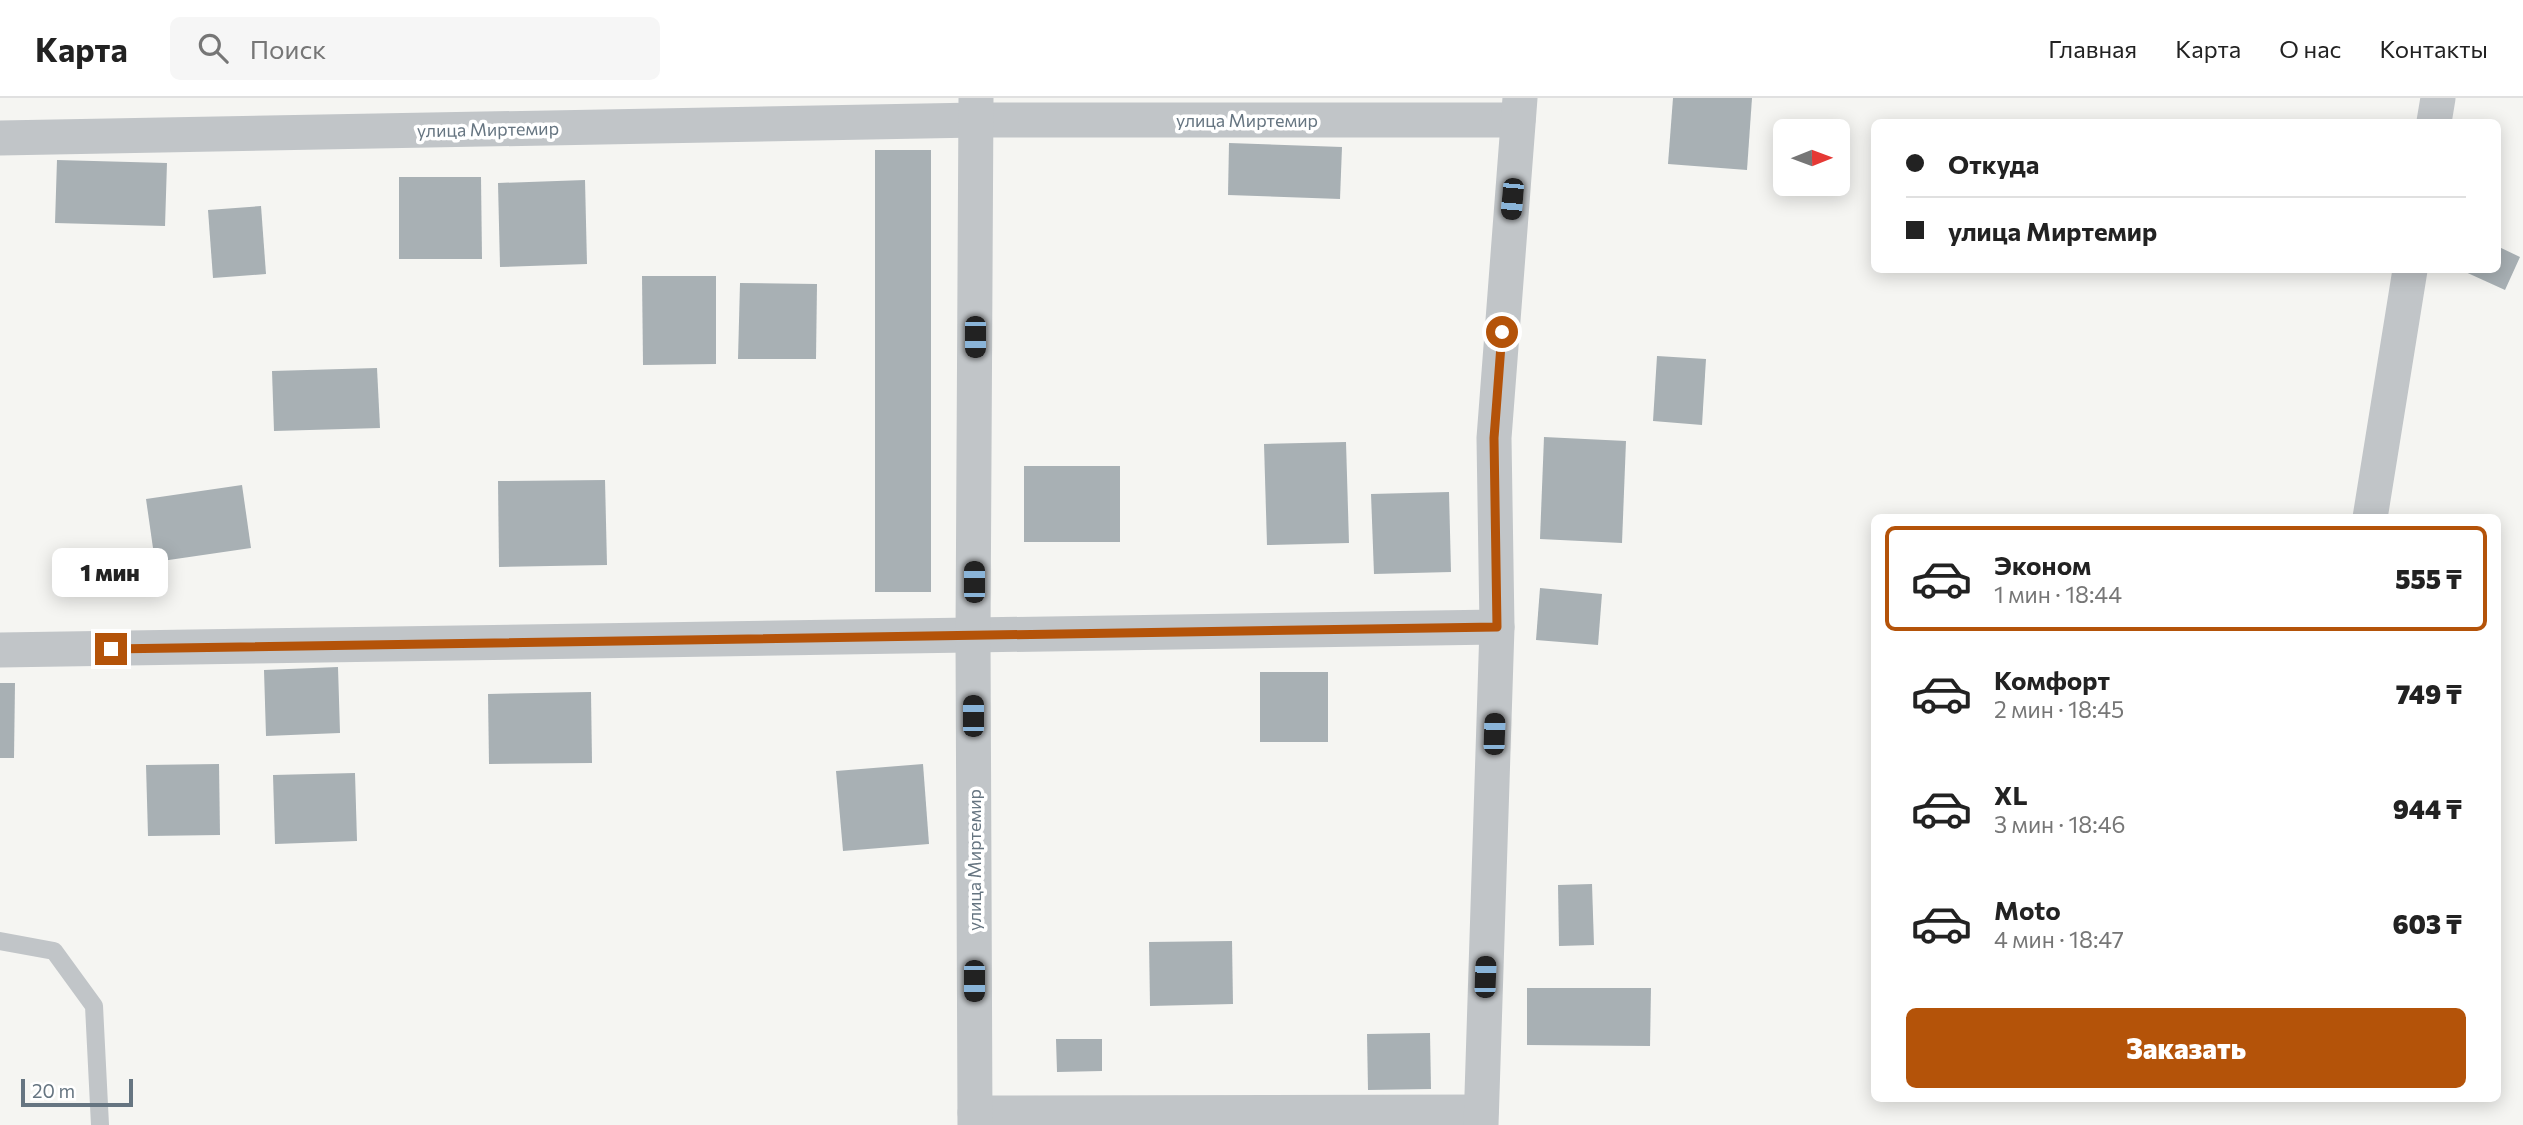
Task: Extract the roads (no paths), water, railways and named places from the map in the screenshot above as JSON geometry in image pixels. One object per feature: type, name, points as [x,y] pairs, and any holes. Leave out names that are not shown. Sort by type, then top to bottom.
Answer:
[{"type":"street","points":[[2434,119],[2438,98]]},
{"type":"street","name":"улица Миртемир","points":[[0,138],[977,109],[1519,109]]},
{"type":"street","name":"улица Миртемир","points":[[975,1119],[973,636],[977,109]]},
{"type":"street","points":[[975,1119],[1481,1118],[1497,627],[1494,438],[1519,109]]},
{"type":"street","points":[[2371,514],[2410,273]]},
{"type":"street","points":[[0,650],[1497,627]]},
{"type":"lane","points":[[0,941],[54,951],[94,1006],[100,1125]]}]
